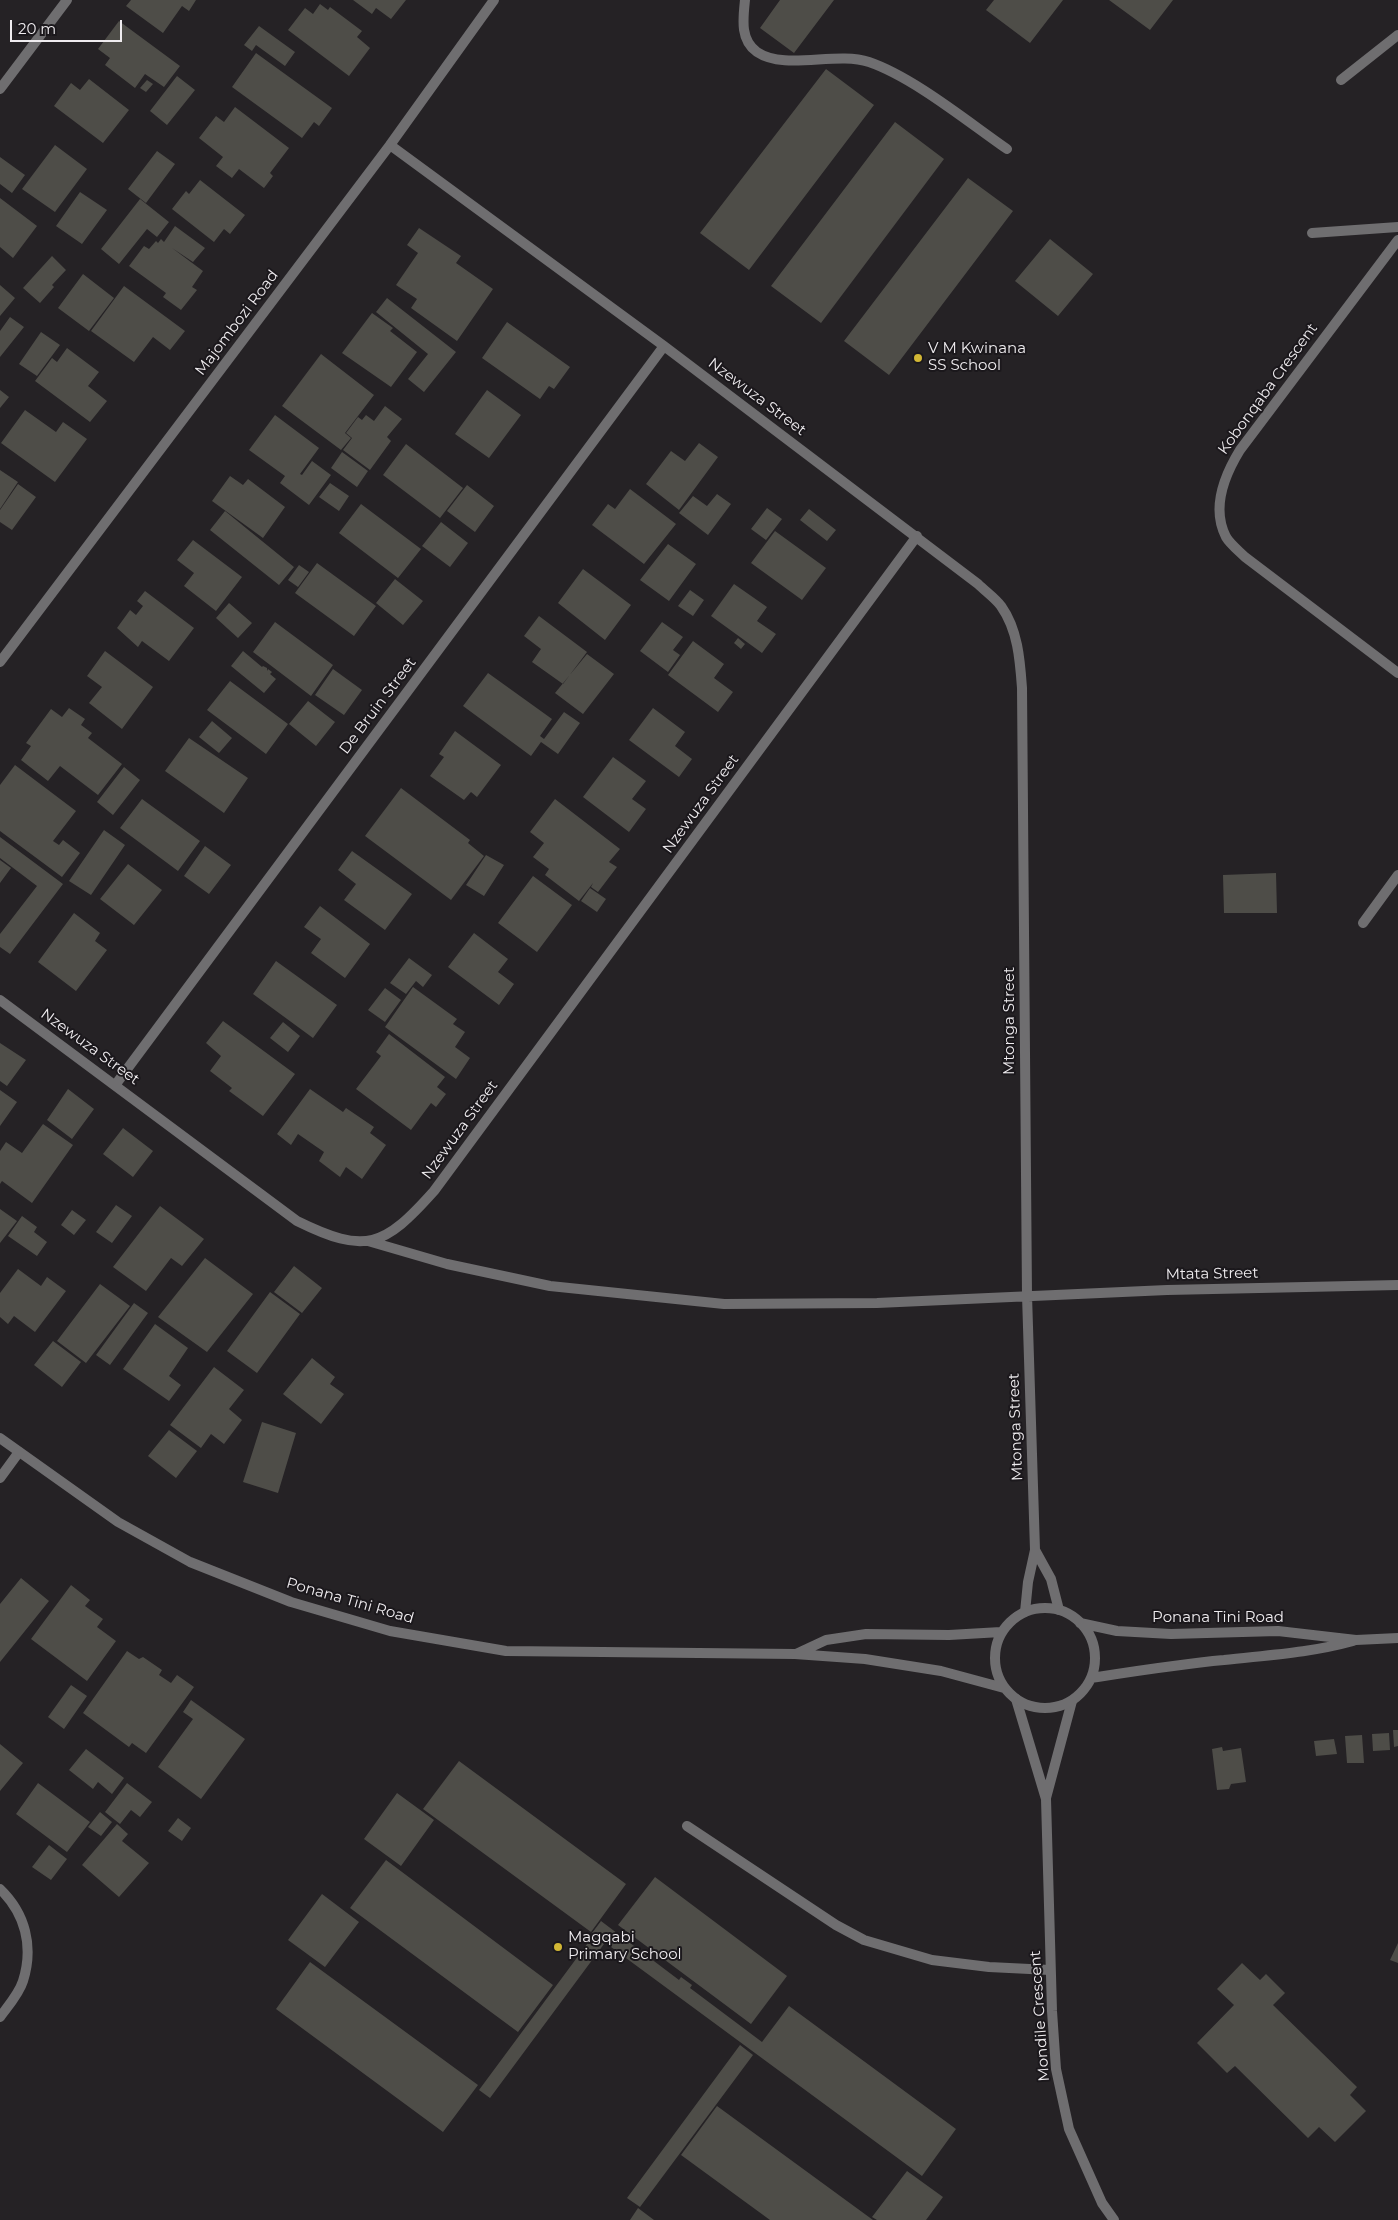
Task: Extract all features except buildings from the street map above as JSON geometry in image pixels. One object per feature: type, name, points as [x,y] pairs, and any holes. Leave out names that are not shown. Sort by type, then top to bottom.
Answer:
[{"type":"street","points":[[0,89],[67,0]]},
{"type":"street","name":"Majombozi Road","points":[[0,662],[390,145],[494,0]]},
{"type":"street","points":[[745,0],[743,23],[746,40],[758,52],[779,60],[842,57],[869,62],[906,80],[1007,149]]},
{"type":"street","points":[[1342,80],[1398,34]]},
{"type":"street","name":"Nzewuza Street","points":[[0,1000],[116,1084],[297,1221],[330,1237],[368,1241],[383,1238],[397,1229],[434,1192],[917,536],[664,346],[390,145]]},
{"type":"street","points":[[1312,233],[1398,227]]},
{"type":"street","name":"Kobonqaba Crescent","points":[[1398,240],[1240,450],[1228,469],[1221,491],[1219,517],[1227,538],[1245,557],[1398,673]]},
{"type":"street","name":"De Bruin Street","points":[[116,1084],[664,346]]},
{"type":"street","name":"Mtonga Street","points":[[917,536],[978,584],[1000,605],[1013,629],[1020,656],[1022,688],[1027,1295],[1035,1550],[1028,1582],[1026,1612]]},
{"type":"street","points":[[1363,923],[1398,875]]},
{"type":"street","name":"Mtata Street","points":[[368,1241],[447,1264],[550,1286],[724,1304],[877,1303],[1027,1295],[1398,1285]]},
{"type":"street","name":"Ponana Tini Road","points":[[0,1438],[118,1522],[190,1562],[291,1602],[390,1631],[506,1651],[795,1654],[865,1659],[941,1671],[1004,1688]]},
{"type":"street","points":[[0,1478],[19,1452]]},
{"type":"street","name":"Mtonga Street","points":[[1035,1550],[1051,1579],[1059,1610]]},
{"type":"street","points":[[1002,1632],[1012,1620],[1026,1612],[1042,1608],[1059,1610]]},
{"type":"street","name":"Ponana Tini Road","points":[[1059,1610],[1080,1623],[1117,1631],[1171,1634],[1278,1631],[1356,1640],[1398,1638]]},
{"type":"street","name":"Ponana Tini Road","points":[[1080,1623],[1091,1639],[1093,1648],[1095,1658],[1092,1678],[1225,1660],[1290,1654],[1324,1649],[1356,1640]]},
{"type":"street","name":"Ponana Tini Road","points":[[795,1654],[826,1640],[866,1634],[949,1635],[1002,1632],[996,1646],[994,1660],[997,1674],[1004,1688],[1016,1699],[1029,1706],[1044,1708],[1072,1701]]},
{"type":"street","points":[[1072,1701],[1083,1691],[1092,1678]]},
{"type":"street","name":"Mondile Crescent","points":[[1016,1699],[1046,1799],[1050,1970],[1056,2070],[1068,2129],[1102,2203],[1114,2220]]},
{"type":"street","name":"Mondile Crescent","points":[[1046,1799],[1072,1701]]},
{"type":"street","points":[[687,1826],[836,1925],[864,1940],[932,1960],[989,1967],[1050,1970]]},
{"type":"street","points":[[0,1889],[11,1899],[23,1919],[27,1938],[23,1982],[0,2017]]},
{"type":"place","name":"V M Kwinana SS School","points":[[918,358]]},
{"type":"place","name":"Magqabi Primary School","points":[[558,1947]]}]
